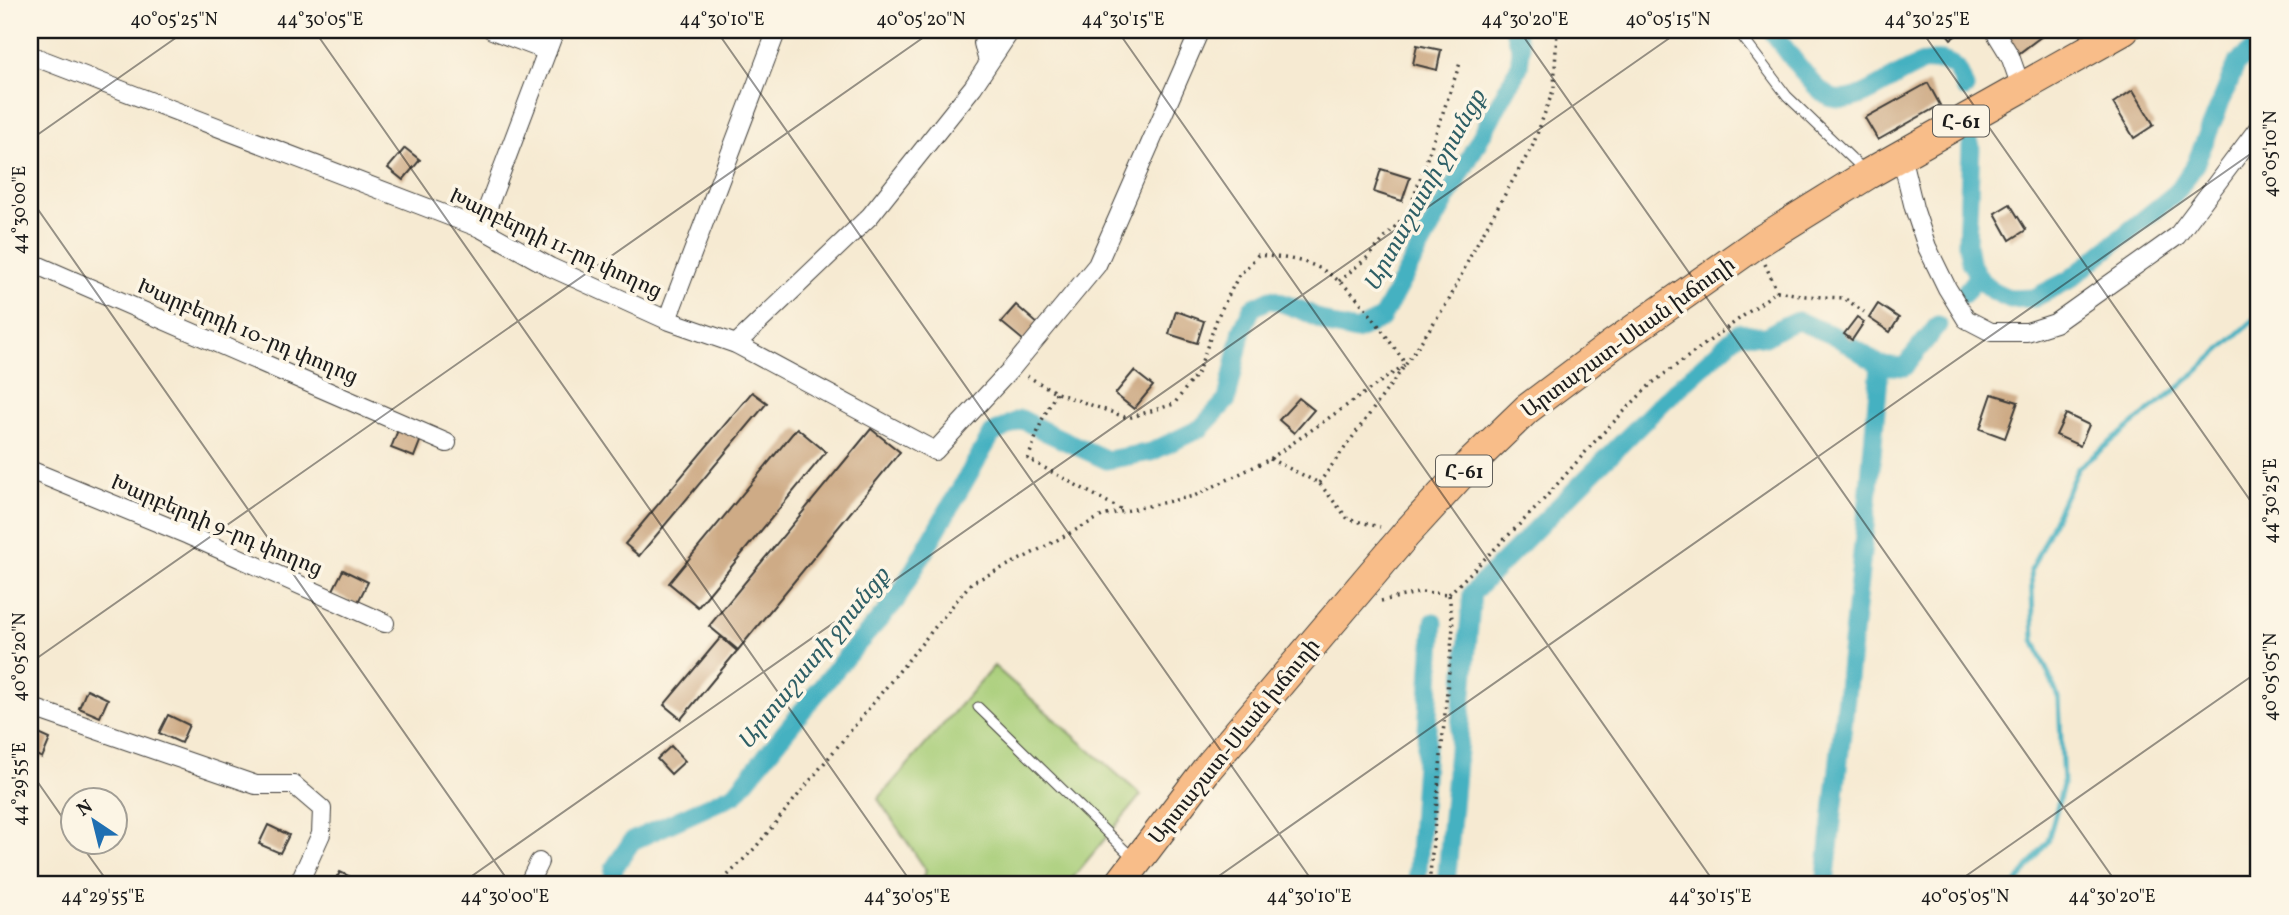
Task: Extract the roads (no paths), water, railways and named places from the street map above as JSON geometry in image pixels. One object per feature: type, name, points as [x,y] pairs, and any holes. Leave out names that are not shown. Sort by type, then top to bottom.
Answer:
[{"type":"main road","name":"Արտաշատ-Սևան խճուղի","points":[[1119,885],[1216,758],[1351,598],[1471,463],[1527,409],[1612,345],[1757,243],[1868,174],[2124,30]]},
{"type":"street","points":[[492,30],[547,51]]},
{"type":"street","points":[[480,228],[555,30]]},
{"type":"street","points":[[667,320],[776,30]]},
{"type":"street","points":[[988,30],[983,43],[988,62]]},
{"type":"street","points":[[736,344],[870,216],[972,87],[1011,30]]},
{"type":"street","name":"Խարբերդի 11-րդ փողոց","points":[[30,55],[480,228],[550,267],[667,320],[736,344],[935,451],[1012,368],[1097,265],[1200,30]]},
{"type":"street","points":[[1994,30],[2010,56],[2021,87]]},
{"type":"street","points":[[1901,155],[1927,247],[1966,319],[1991,332],[2027,332],[2055,323],[2177,236],[2259,127]]},
{"type":"street","name":"Խարբերդի 10-րդ փողոց","points":[[30,262],[447,443]]},
{"type":"street","name":"Խարբերդի 9-րդ փողոց","points":[[30,470],[188,535],[385,623]]},
{"type":"street","points":[[30,707],[256,785],[294,785],[322,808],[321,834],[298,885]]},
{"type":"street","points":[[528,885],[539,862]]},
{"type":"lane","points":[[1737,30],[1787,96],[1868,174]]},
{"type":"lane","points":[[978,707],[1137,861]]},
{"type":"waterway","name":"Արտաշատի ջրանցք","points":[[612,885],[614,868],[632,841],[735,794],[845,658],[895,602],[992,434],[1021,419],[1107,460],[1151,452],[1201,428],[1227,400],[1242,330],[1252,308],[1271,299],[1304,311],[1333,326],[1356,331],[1381,319],[1519,67],[1521,48],[1514,30]]},
{"type":"waterway","name":"Արտաշատի ջրանցք","points":[[1771,30],[1808,78],[1832,98],[1847,99],[1863,94],[1912,67],[1928,62],[1943,61],[1956,68],[1965,88]]},
{"type":"waterway","name":"Արտաշատի ջրանցք","points":[[1971,146],[1967,243],[1970,262],[1981,281],[1993,291],[2010,299],[2034,298],[2069,280],[2177,192],[2195,165],[2237,63],[2252,51],[2259,51]]},
{"type":"waterway","points":[[1964,294],[1978,276]]},
{"type":"waterway","points":[[2015,885],[2048,841],[2063,785],[2059,699],[2034,640],[2031,570],[2078,468],[2183,384],[2259,315]]},
{"type":"waterway","points":[[1446,885],[1472,593],[1663,402],[1740,332],[1765,337],[1798,321],[1837,337],[1880,365],[1904,367],[1938,325]]},
{"type":"waterway","points":[[1825,885],[1868,500],[1880,365]]},
{"type":"waterway","points":[[1417,885],[1434,622]]}]
